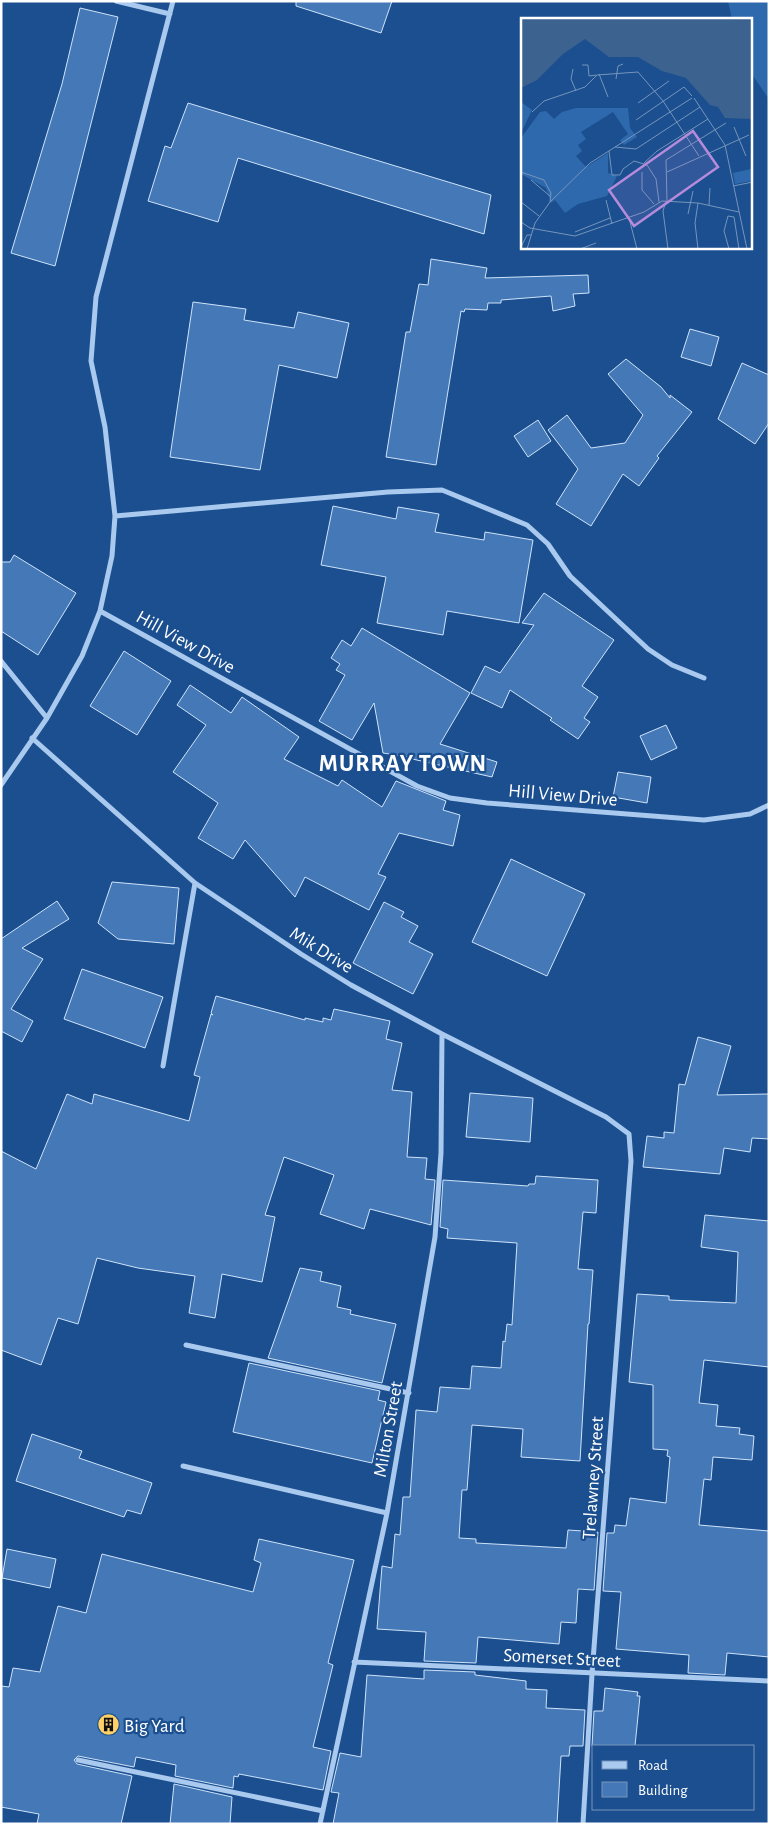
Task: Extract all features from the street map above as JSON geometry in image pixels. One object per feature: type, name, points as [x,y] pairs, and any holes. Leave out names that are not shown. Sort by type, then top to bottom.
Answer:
[{"type":"street","points":[[116,1],[170,14]]},
{"type":"street","points":[[1,785],[47,718],[82,656],[100,611],[112,556],[116,516],[105,427],[91,361],[96,297],[173,1]]},
{"type":"street","points":[[116,516],[388,492],[442,490],[527,525],[548,544],[570,576],[648,649],[672,666],[704,678]]},
{"type":"street","name":"Hill View Drive","points":[[100,611],[416,786],[450,798],[487,803],[704,820],[750,814],[769,805]]},
{"type":"street","points":[[1,661],[47,718]]},
{"type":"street","name":"Mik Drive","points":[[32,738],[195,883],[326,970],[442,1034],[606,1117],[629,1134]]},
{"type":"street","points":[[163,1066],[195,883]]},
{"type":"street","name":"Milton Street","points":[[320,1824],[387,1512],[435,1237],[441,1154],[442,1034]]},
{"type":"street","name":"Trelawney Street","points":[[583,1824],[592,1674],[631,1162],[629,1134]]},
{"type":"street","points":[[186,1346],[409,1393]]},
{"type":"street","points":[[183,1466],[387,1512]]},
{"type":"street","name":"Somerset Street","points":[[354,1662],[769,1681]]},
{"type":"street","points":[[78,1760],[323,1810]]},
{"type":"shaded area","points":[[728,1],[769,1],[769,99],[752,74],[752,18],[732,18]]},
{"type":"building","points":[[296,1],[392,1],[381,33],[296,6]]},
{"type":"building","points":[[80,8],[118,17],[55,266],[11,253],[62,84]]},
{"type":"building","points":[[188,103],[491,195],[484,234],[238,158],[218,222],[148,201],[165,146],[171,148]]},
{"type":"building","points":[[431,259],[487,268],[485,278],[588,275],[589,293],[573,294],[575,306],[553,311],[551,296],[501,300],[501,303],[488,303],[487,310],[465,309],[464,312],[461,311],[436,465],[386,457],[406,332],[410,332],[419,284],[428,285]]},
{"type":"building","points":[[193,302],[246,309],[244,320],[294,328],[298,312],[349,323],[337,378],[279,365],[260,470],[170,457]]},
{"type":"building","points":[[690,329],[719,337],[711,366],[681,357]]},
{"type":"building","points":[[626,359],[661,387],[670,398],[670,395],[692,412],[657,456],[659,458],[639,486],[623,474],[591,526],[556,504],[578,469],[548,430],[567,415],[591,448],[625,443],[643,415],[608,374]]},
{"type":"building","points":[[742,363],[769,375],[769,423],[755,444],[718,419]]},
{"type":"building","points":[[538,420],[551,441],[528,457],[514,436]]},
{"type":"building","points":[[333,506],[396,519],[398,507],[439,514],[435,532],[484,540],[485,532],[533,540],[519,623],[447,611],[443,635],[377,623],[386,577],[321,565]]},
{"type":"building","points":[[14,555],[76,593],[38,655],[1,631],[1,562],[10,562]]},
{"type":"building","points":[[544,593],[614,640],[582,686],[598,697],[584,718],[590,722],[578,739],[550,720],[552,718],[510,690],[502,708],[471,693],[485,666],[500,673],[534,625],[522,623]]},
{"type":"building","points":[[362,628],[470,693],[440,744],[497,762],[492,777],[409,757],[383,753],[374,703],[352,740],[319,721],[345,675],[336,670],[340,664],[331,658],[342,640],[351,646]]},
{"type":"building","points":[[124,651],[171,681],[137,735],[90,706]]},
{"type":"building","points":[[190,685],[231,713],[242,697],[299,737],[284,759],[338,786],[342,780],[382,807],[396,781],[446,801],[443,810],[460,815],[453,846],[399,833],[378,874],[386,877],[369,910],[305,877],[295,897],[245,840],[233,859],[198,838],[218,803],[173,772],[206,725],[177,705]]},
{"type":"building","points":[[666,725],[677,748],[651,760],[640,736]]},
{"type":"building","points":[[618,772],[651,777],[647,803],[613,797]]},
{"type":"building","points":[[511,859],[585,894],[547,976],[472,942]]},
{"type":"building","points":[[112,882],[179,888],[174,944],[118,939],[98,923]]},
{"type":"building","points":[[57,901],[69,919],[22,948],[43,959],[11,1009],[33,1021],[22,1042],[1,1031],[1,939]]},
{"type":"building","points":[[384,902],[404,912],[401,917],[418,926],[409,942],[433,954],[413,994],[353,963]]},
{"type":"building","points":[[82,969],[163,997],[145,1048],[64,1019]]},
{"type":"building","points":[[216,996],[305,1020],[305,1018],[323,1022],[323,1018],[331,1020],[334,1009],[390,1021],[386,1039],[402,1043],[392,1090],[412,1092],[407,1157],[427,1158],[425,1179],[435,1180],[431,1225],[370,1209],[364,1229],[320,1214],[334,1175],[284,1157],[265,1215],[275,1217],[262,1282],[222,1274],[215,1318],[189,1313],[195,1276],[138,1268],[97,1258],[78,1324],[58,1318],[41,1365],[1,1350],[1,1151],[36,1169],[67,1094],[92,1104],[94,1094],[189,1121],[200,1077],[194,1075],[211,1014],[213,1015],[211,1013]]},
{"type":"building","points":[[698,1037],[731,1046],[717,1095],[769,1094],[769,1139],[752,1138],[750,1152],[724,1148],[720,1174],[643,1167],[647,1136],[664,1138],[664,1132],[674,1133],[679,1084],[685,1085]]},
{"type":"building","points":[[470,1093],[533,1098],[530,1142],[466,1137]]},
{"type":"building","points":[[536,1176],[598,1180],[596,1213],[583,1212],[578,1269],[593,1270],[580,1461],[521,1457],[523,1429],[472,1425],[467,1490],[462,1490],[459,1538],[476,1539],[476,1543],[566,1548],[568,1530],[598,1532],[594,1590],[578,1589],[576,1623],[561,1622],[559,1644],[478,1637],[476,1663],[424,1661],[426,1632],[377,1629],[382,1566],[392,1568],[395,1534],[400,1535],[403,1497],[410,1497],[416,1410],[437,1412],[440,1387],[470,1389],[472,1366],[501,1368],[503,1341],[505,1342],[507,1324],[512,1325],[517,1243],[447,1238],[448,1229],[440,1227],[443,1180],[528,1186],[529,1184],[535,1184]]},
{"type":"building","points":[[705,1215],[769,1221],[769,1367],[704,1360],[699,1403],[718,1405],[716,1426],[740,1428],[739,1434],[754,1436],[752,1460],[713,1457],[711,1480],[704,1479],[699,1525],[769,1531],[769,1657],[727,1653],[725,1675],[688,1673],[689,1655],[616,1649],[621,1592],[603,1591],[607,1533],[614,1533],[615,1525],[626,1526],[630,1498],[666,1503],[670,1457],[667,1456],[668,1450],[653,1449],[653,1385],[629,1382],[637,1294],[669,1296],[669,1300],[736,1303],[738,1252],[701,1247]]},
{"type":"building","points":[[300,1268],[322,1272],[320,1281],[341,1286],[337,1307],[351,1310],[350,1314],[396,1324],[382,1383],[268,1358]]},
{"type":"building","points":[[249,1363],[380,1391],[378,1400],[386,1402],[372,1463],[233,1432]]},
{"type":"building","points":[[32,1434],[82,1451],[79,1458],[152,1483],[141,1514],[127,1510],[124,1517],[16,1481]]},
{"type":"building","points":[[259,1539],[354,1560],[328,1663],[333,1665],[313,1747],[331,1751],[323,1790],[239,1774],[238,1777],[234,1776],[233,1788],[175,1776],[176,1765],[136,1757],[134,1767],[78,1756],[74,1760],[77,1764],[132,1776],[121,1824],[37,1824],[39,1814],[1,1807],[1,1686],[9,1687],[13,1668],[40,1672],[58,1606],[86,1613],[102,1554],[253,1592],[261,1563],[254,1560]]},
{"type":"building","points":[[7,1549],[56,1559],[50,1588],[2,1578]]},
{"type":"building","points":[[424,1670],[475,1672],[475,1675],[526,1681],[526,1689],[547,1690],[546,1708],[585,1710],[583,1746],[570,1746],[569,1756],[561,1756],[557,1824],[333,1824],[339,1793],[331,1792],[340,1753],[361,1757],[367,1675],[424,1679]]},
{"type":"building","points":[[605,1688],[638,1692],[637,1696],[640,1696],[635,1745],[592,1745],[594,1711],[603,1711]]},
{"type":"building","points":[[174,1784],[232,1797],[230,1824],[170,1824]]},
{"type":"place","name":"Big Yard","points":[[108,1725]]},
{"type":"district","name":"MURRAY TOWN","points":[[403,763]]}]
